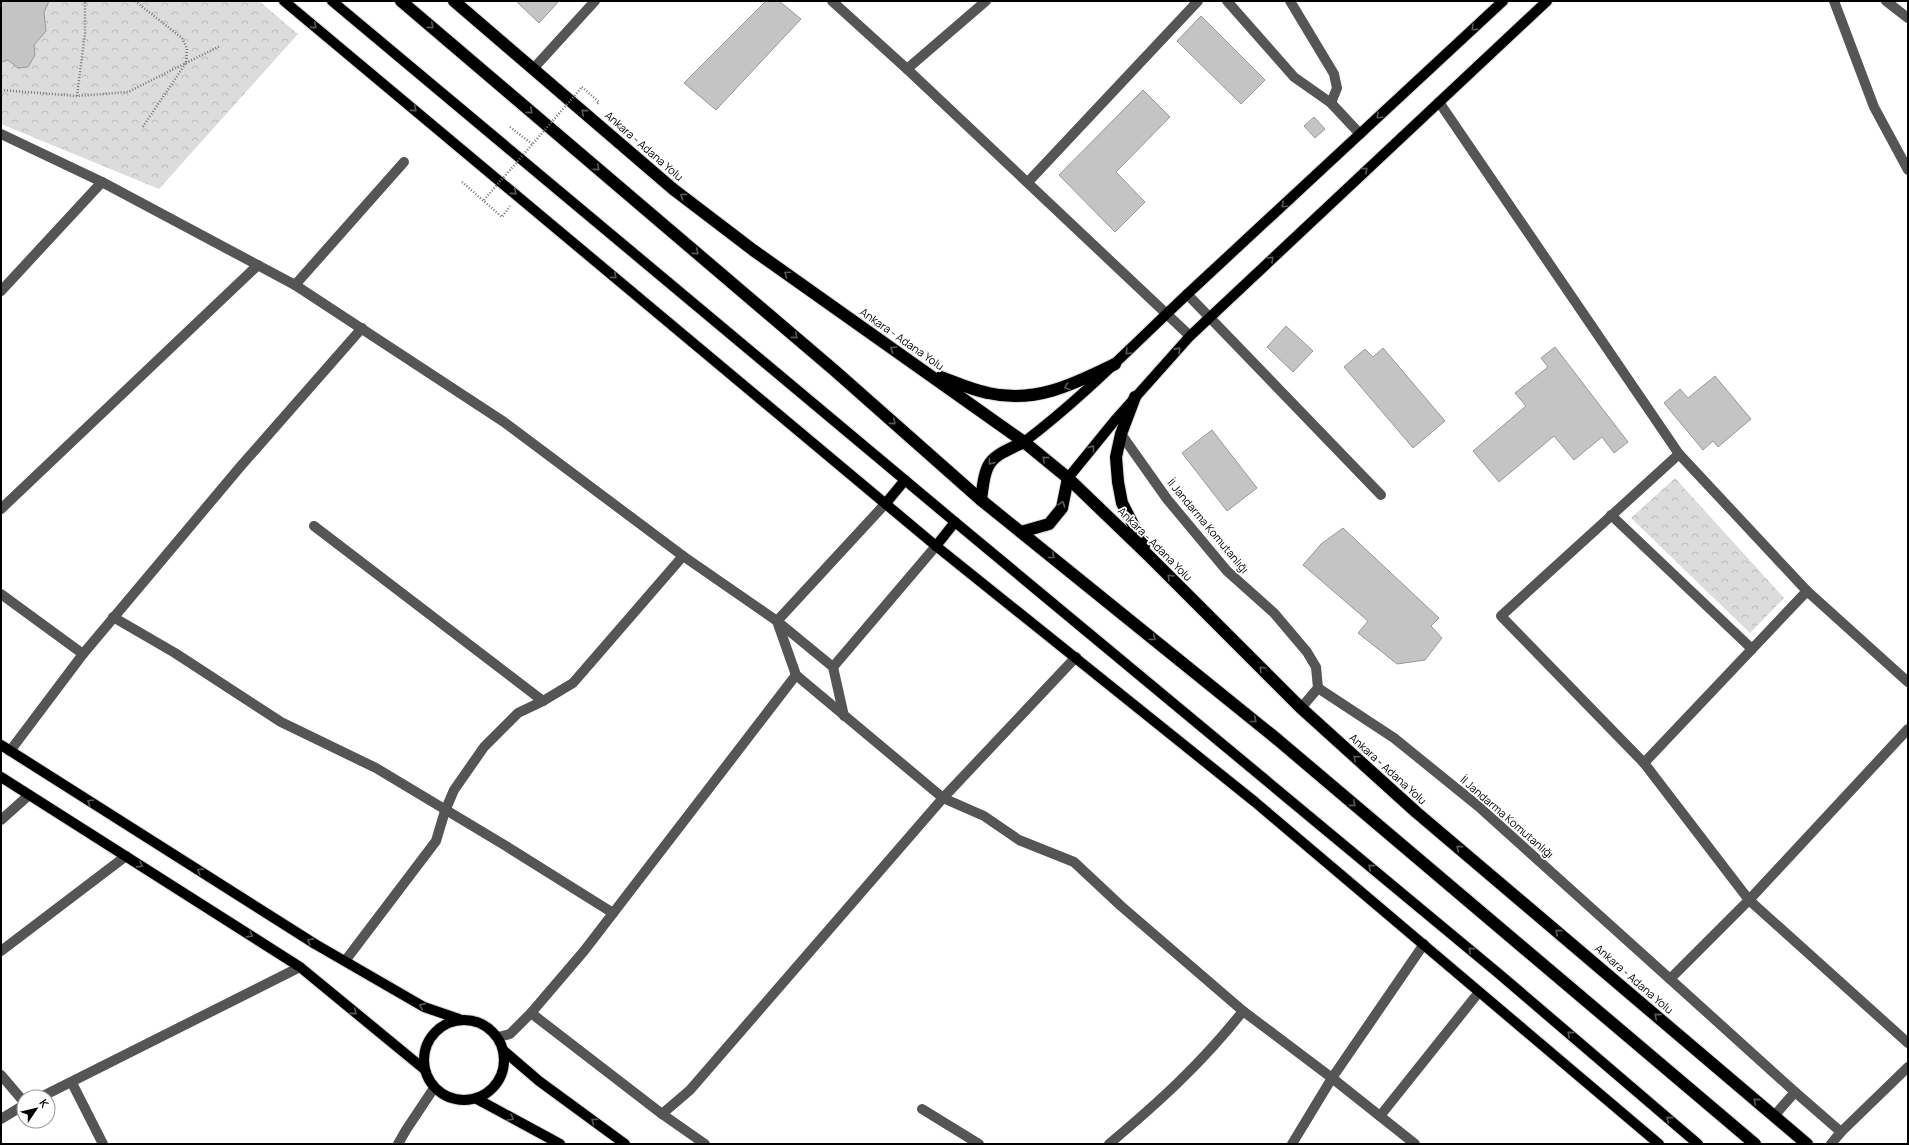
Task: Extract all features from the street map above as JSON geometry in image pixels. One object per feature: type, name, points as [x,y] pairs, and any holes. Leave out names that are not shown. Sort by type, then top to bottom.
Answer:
[{"type":"highway","points":[[402,1],[823,360],[981,500],[1283,744],[1755,1144]]},
{"type":"highway","name":"Ankara - Adana Yolu","points":[[454,1],[673,189],[753,250],[1024,442],[1068,478],[1149,556],[1301,708],[1416,812],[1807,1144]]},
{"type":"highway","points":[[925,371],[989,394],[1029,396],[1049,393],[1068,387],[1115,364]]},
{"type":"highway","points":[[1135,397],[1121,434],[1116,457],[1122,503],[1149,556]]},
{"type":"highway","points":[[981,500],[985,469],[998,454],[1024,442]]},
{"type":"highway","points":[[1022,532],[1049,524],[1062,508],[1068,478]]},
{"type":"main road","points":[[284,1],[936,546],[1255,802],[1659,1144]]},
{"type":"main road","points":[[332,1],[955,522],[1498,973],[1698,1144]]},
{"type":"main road","points":[[1024,442],[1050,422],[1115,364],[1187,294],[1502,1]]},
{"type":"main road","points":[[1068,478],[1135,397],[1210,316],[1547,1]]},
{"type":"main road","points":[[886,503],[905,480]]},
{"type":"main road","points":[[936,546],[955,522]]},
{"type":"main road","points":[[5,748],[345,961],[424,1007],[459,1019],[472,1020],[486,1025],[498,1037],[504,1051],[504,1063],[502,1076],[494,1087],[477,1099]]},
{"type":"main road","points":[[1,777],[300,967],[424,1069]]},
{"type":"main road","points":[[459,1019],[440,1027],[428,1040],[423,1054],[424,1069],[426,1076],[434,1088],[455,1100],[477,1099],[560,1144]]},
{"type":"main road","points":[[504,1051],[539,1081],[625,1144]]},
{"type":"street","points":[[533,68],[595,1]]},
{"type":"street","points":[[832,1],[1028,182],[1190,336]]},
{"type":"street","points":[[907,69],[986,1]]},
{"type":"street","points":[[1028,182],[1198,1]]},
{"type":"street","points":[[1227,1],[1294,77],[1331,103],[1360,134]]},
{"type":"street","points":[[1290,1],[1334,74],[1337,88],[1331,103]]},
{"type":"street","points":[[1834,1],[1874,107],[1908,170]]},
{"type":"street","points":[[1886,1],[1908,18]]},
{"type":"street","points":[[1439,102],[1678,454],[1807,591],[1908,682]]},
{"type":"street","points":[[1,134],[102,182],[295,284],[504,422],[683,556],[777,621],[833,667],[844,716]]},
{"type":"street","points":[[295,284],[404,162]]},
{"type":"street","points":[[1,290],[102,182]]},
{"type":"street","points":[[1,509],[258,265]]},
{"type":"street","points":[[1187,294],[1210,316],[1381,495]]},
{"type":"street","points":[[5,748],[82,654],[240,467],[362,328]]},
{"type":"street","name":"İl Jandarma Komutanlığı","points":[[1121,434],[1167,499],[1227,571],[1274,613],[1308,652],[1316,668],[1318,688],[1394,738],[1478,806],[1841,1132]]},
{"type":"street","points":[[1678,454],[1501,616],[1644,763],[1749,900],[1908,1043]]},
{"type":"street","points":[[777,621],[886,503]]},
{"type":"street","points":[[1611,515],[1752,649]]},
{"type":"street","points":[[314,526],[543,701]]},
{"type":"street","points":[[833,667],[936,546]]},
{"type":"street","points":[[345,961],[436,841],[445,811],[454,790],[484,747],[518,713],[543,701],[573,683],[683,556]]},
{"type":"street","points":[[1644,763],[1807,591]]},
{"type":"street","points":[[1,594],[82,654]]},
{"type":"street","points":[[113,617],[175,653],[281,722],[376,768],[445,811],[506,846],[613,913]]},
{"type":"street","points":[[777,621],[796,675],[943,798],[984,816],[1019,840],[1074,862],[1121,906],[1243,1010],[1415,1144]]},
{"type":"street","points":[[662,1114],[690,1090],[943,798],[1076,658]]},
{"type":"street","points":[[498,1037],[510,1034],[531,1013],[584,951],[796,675]]},
{"type":"street","points":[[1301,708],[1318,688]]},
{"type":"street","points":[[1670,979],[1749,900],[1908,729]]},
{"type":"street","points":[[1,820],[29,794]]},
{"type":"street","points":[[1,951],[126,856]]},
{"type":"street","points":[[1292,1144],[1332,1078],[1424,944]]},
{"type":"street","points":[[56,1090],[300,967]]},
{"type":"street","points":[[1380,1116],[1479,992]]},
{"type":"street","points":[[1109,1144],[1184,1079],[1210,1051],[1243,1010]]},
{"type":"street","points":[[531,1013],[662,1114],[704,1144]]},
{"type":"street","points":[[1831,1144],[1841,1132],[1908,1067]]},
{"type":"street","points":[[1,1075],[16,1094]]},
{"type":"street","points":[[72,1083],[103,1144]]},
{"type":"street","points":[[398,1144],[434,1088]]},
{"type":"street","points":[[1774,1116],[1795,1092]]},
{"type":"street","points":[[1,1119],[16,1109]]},
{"type":"street","points":[[922,1110],[979,1144]]},
{"type":"path","points":[[77,96],[85,33],[85,1]]},
{"type":"path","points":[[136,1],[182,38],[187,48],[186,63],[142,128]]},
{"type":"path","points":[[1,90],[77,96],[128,92],[220,46]]},
{"type":"path","points":[[484,200],[582,87],[599,102]]},
{"type":"path","points":[[510,127],[532,144]]},
{"type":"path","points":[[462,182],[502,217]]},
{"type":"green space","points":[[1,1],[259,1],[298,34],[159,189],[1,124]]},
{"type":"green space","points":[[1675,478],[1784,598],[1750,633],[1631,518]]},
{"type":"building","points":[[1,1],[49,1],[44,12],[46,31],[34,45],[35,55],[28,67],[18,68],[8,60],[1,62]]},
{"type":"building","points":[[516,1],[559,1],[539,23]]},
{"type":"building","points":[[766,1],[779,1],[801,19],[716,110],[684,83]]},
{"type":"building","points":[[1201,16],[1265,80],[1241,104],[1177,41]]},
{"type":"building","points":[[1143,90],[1170,117],[1116,172],[1145,202],[1115,232],[1059,175]]},
{"type":"building","points":[[1314,117],[1325,129],[1315,138],[1304,126]]},
{"type":"building","points":[[1286,326],[1313,351],[1293,372],[1267,347]]},
{"type":"building","points":[[1555,347],[1628,442],[1614,453],[1602,437],[1574,460],[1554,436],[1499,482],[1473,451],[1526,406],[1515,393],[1548,367],[1541,358]]},
{"type":"building","points":[[1383,348],[1445,421],[1413,448],[1344,367],[1365,349],[1373,357]]},
{"type":"building","points":[[1715,376],[1751,419],[1718,447],[1713,441],[1703,450],[1664,403],[1680,389],[1688,398]]},
{"type":"building","points":[[1212,430],[1257,488],[1227,511],[1182,453]]},
{"type":"building","points":[[1343,528],[1439,618],[1431,626],[1442,638],[1425,660],[1397,664],[1358,633],[1368,621],[1303,565],[1321,544]]}]
